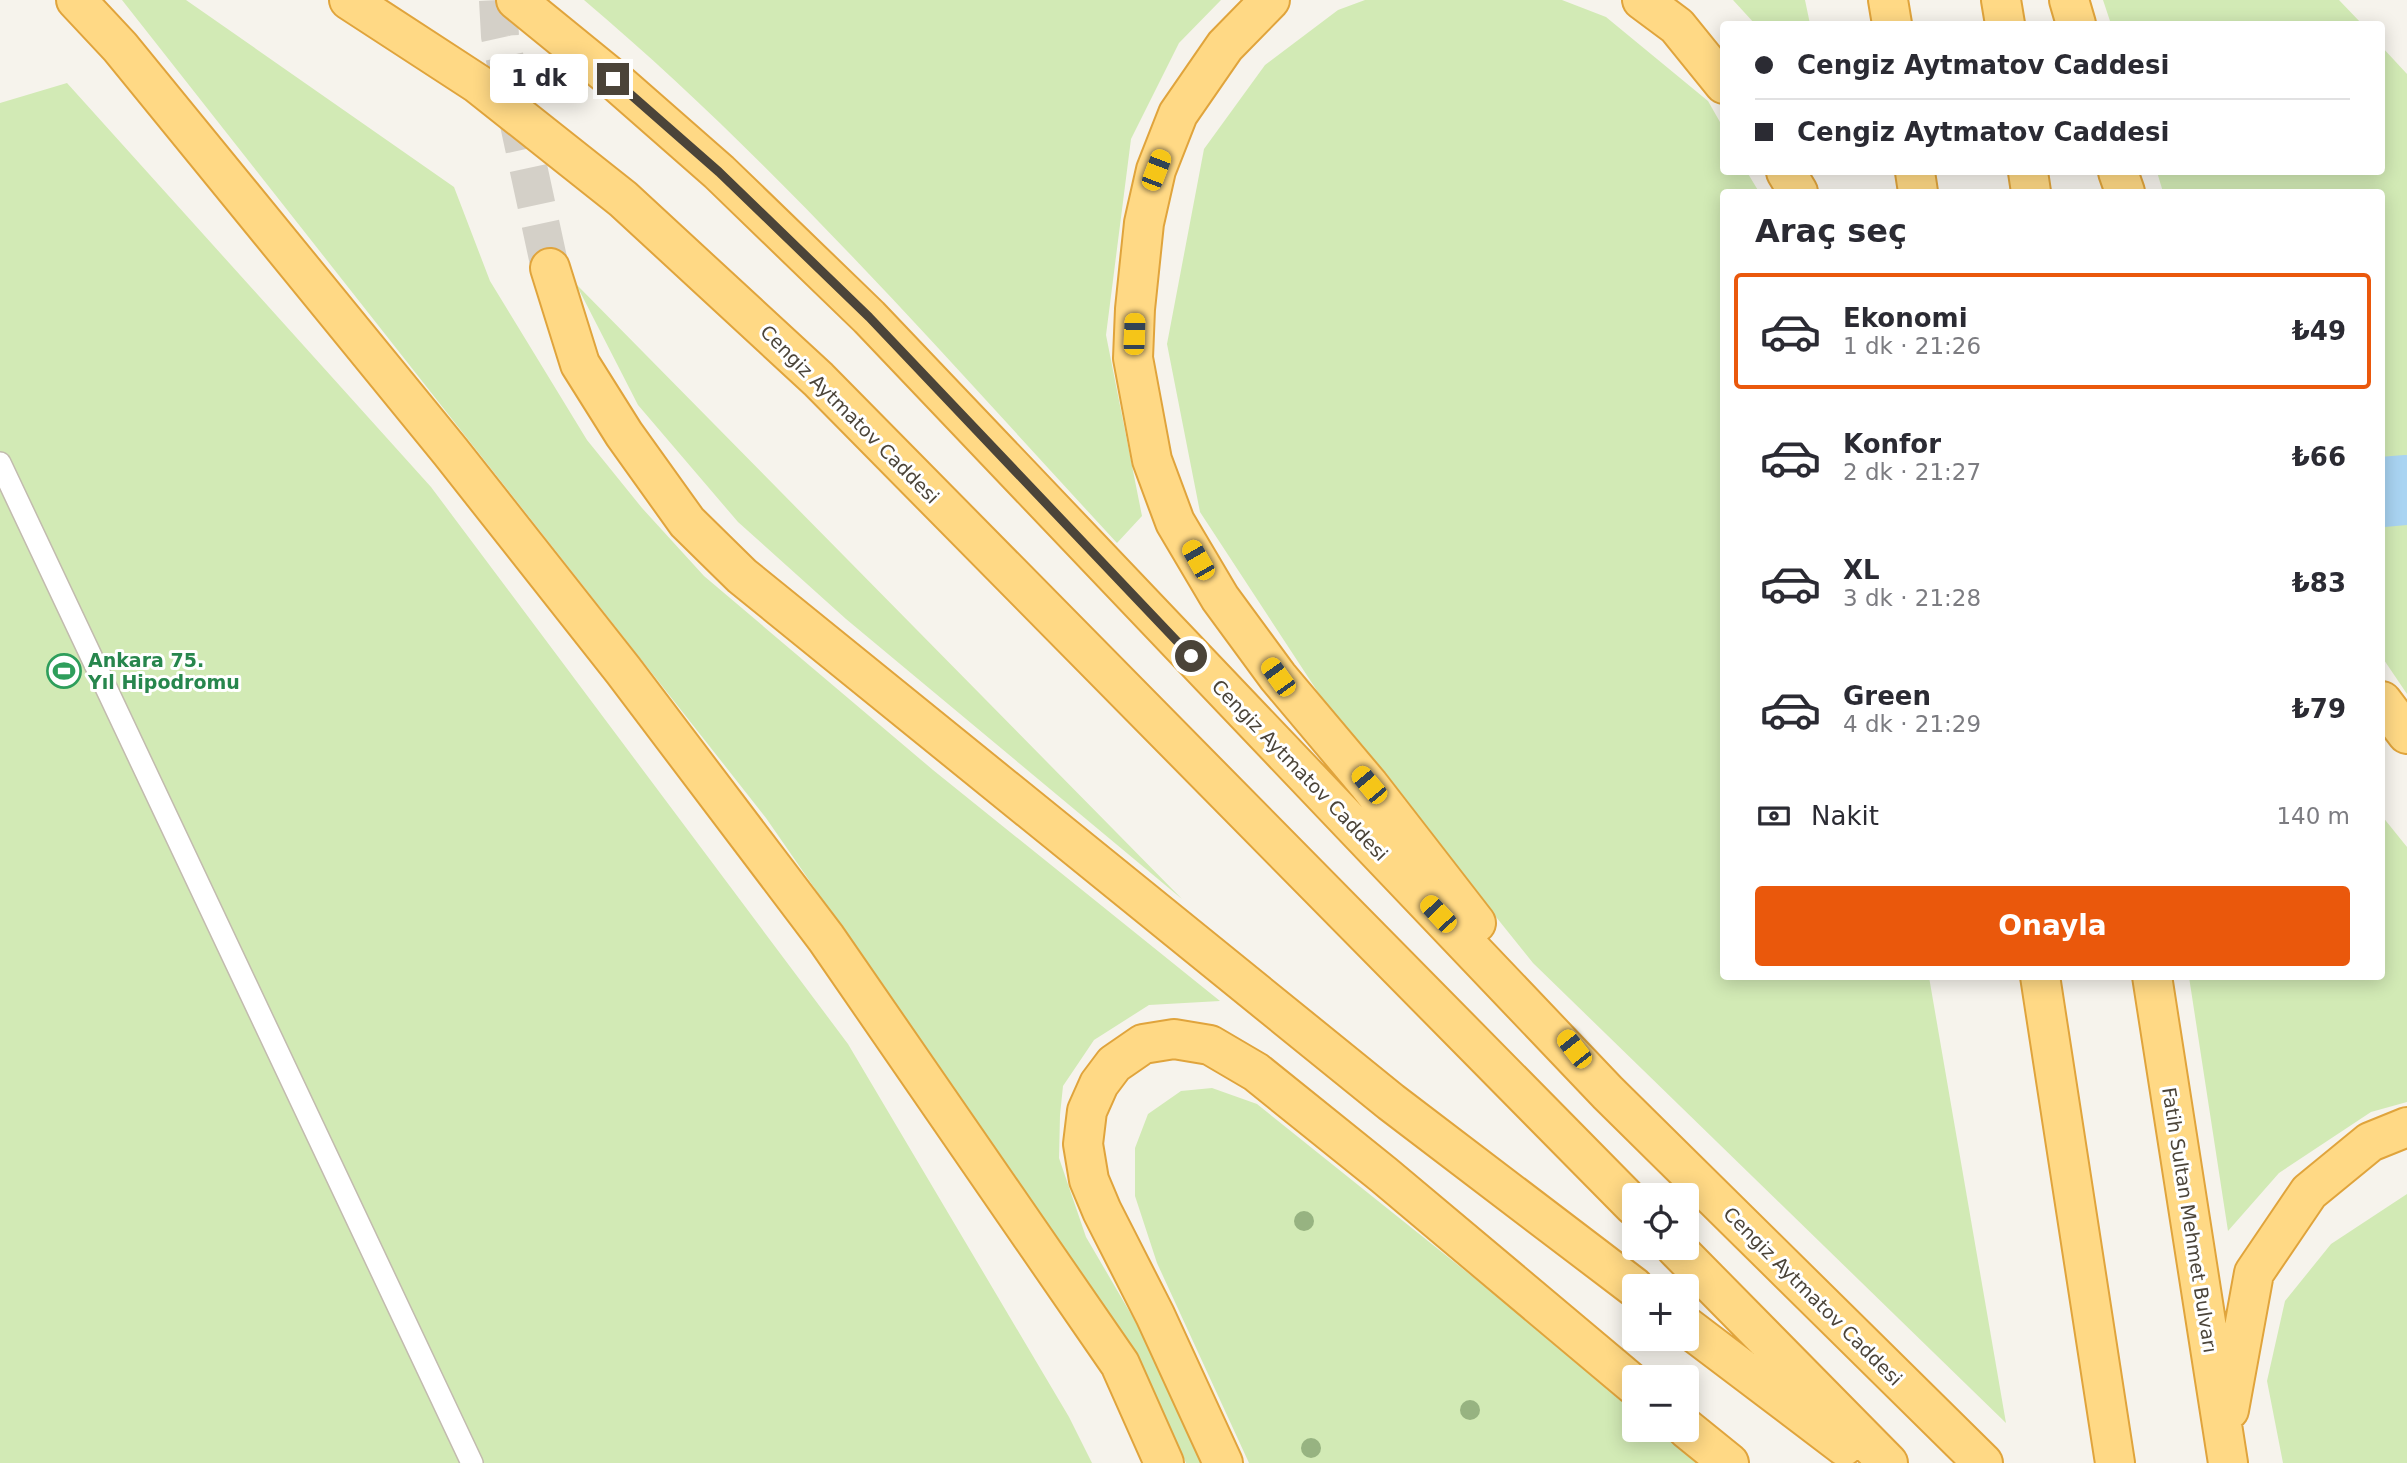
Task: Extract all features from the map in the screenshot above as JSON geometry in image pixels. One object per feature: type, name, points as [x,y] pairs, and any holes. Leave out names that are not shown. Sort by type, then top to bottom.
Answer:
[{"type":"highway","points":[[76,0],[120,47],[466,471],[623,670],[826,938],[1120,1364],[1164,1463]]},
{"type":"highway","name":"Cengiz Aytmatov Caddesi","points":[[349,0],[478,85],[623,199],[818,379],[1622,1194]]},
{"type":"highway","name":"Cengiz Aytmatov Caddesi","points":[[516,0],[613,79],[719,172],[869,317],[1608,1093],[1983,1463]]},
{"type":"highway","points":[[1270,0],[1225,46],[1184,105],[1156,170],[1144,223],[1133,358],[1153,460],[1175,522],[1227,608],[1278,677],[1369,785],[1608,1093]]},
{"type":"highway","points":[[1642,0],[1677,26],[1720,79]]},
{"type":"highway","points":[[1888,0],[1892,21]]},
{"type":"highway","points":[[2001,0],[2004,21]]},
{"type":"highway","points":[[2069,0],[2075,21]]},
{"type":"highway","points":[[551,268],[580,364],[624,434],[687,522],[742,576],[1380,1094],[1622,1278]]},
{"type":"highway","points":[[2385,705],[2407,734]]},
{"type":"highway","points":[[2034,980],[2046,1015]]},
{"type":"highway","points":[[2041,980],[2115,1460]]},
{"type":"highway","name":"Fatih Sultan Mehmet Bulvarı","points":[[2153,980],[2226,1451]]},
{"type":"highway","points":[[1223,1463],[1089,1180],[1083,1144],[1087,1111],[1099,1084],[1114,1064],[1143,1044],[1174,1039],[1210,1045],[1256,1072],[1384,1174],[1622,1375]]},
{"type":"highway","points":[[2226,1451],[2254,1273],[2309,1192],[2370,1142],[2407,1127]]},
{"type":"highway","points":[[1687,1260],[1888,1463]]},
{"type":"highway","points":[[1699,1336],[1866,1463]]},
{"type":"highway","points":[[1699,1439],[1729,1463]]},
{"type":"lane","points":[[0,463],[472,1463]]},
{"type":"green space","points":[[122,0],[186,0],[454,187],[490,281],[587,440],[642,508],[704,576],[933,770],[1220,1001],[1149,1005],[1094,1040],[1063,1086],[1060,1115],[1059,1158],[1086,1237],[1152,1350],[1202,1463],[1186,1463],[1140,1362],[766,818]]},
{"type":"green space","points":[[584,0],[1221,0],[1179,43],[1131,139],[1106,335],[1142,516],[1117,543],[793,195],[656,63]]},
{"type":"green space","points":[[1365,0],[1562,0],[1606,17],[1708,101],[1720,122],[1720,175],[1749,175],[1757,189],[1720,189],[1720,980],[1930,980],[2006,1423],[1533,963],[1329,709],[1200,512],[1167,344],[1204,149],[1265,65],[1338,10]]},
{"type":"green space","points":[[1733,0],[1805,0],[1809,21],[1752,21]]},
{"type":"green space","points":[[2103,0],[2339,0],[2359,21],[2110,21]]},
{"type":"green space","points":[[2385,50],[2407,74],[2407,694],[2385,661],[2385,189],[2162,189],[2158,175],[2385,175]]},
{"type":"green space","points":[[67,83],[431,487],[848,1044],[1069,1417],[1092,1463],[0,1463],[0,103]]},
{"type":"green space","points":[[576,284],[1182,899],[846,619],[738,522],[638,405]]},
{"type":"green space","points":[[2385,820],[2407,847],[2407,1102],[2371,1112],[2279,1173],[2228,1231],[2189,980],[2385,980]]},
{"type":"green space","points":[[1212,1088],[1257,1104],[1622,1396],[1622,1442],[1679,1442],[1706,1463],[1249,1463],[1157,1263],[1135,1196],[1135,1148],[1148,1114],[1181,1091]]},
{"type":"green space","points":[[2407,1194],[2407,1463],[2283,1463],[2267,1381],[2285,1301],[2331,1244]]},
{"type":"waterway","points":[[2385,492],[2407,490]]},
{"type":"tunnel","points":[[498,0],[500,36],[550,268]]},
{"type":"place","name":"Ankara 75. Yıl Hipodromu","points":[[64,671]]},
{"type":"route","points":[[613,79],[719,172],[869,317],[1191,656]]}]
